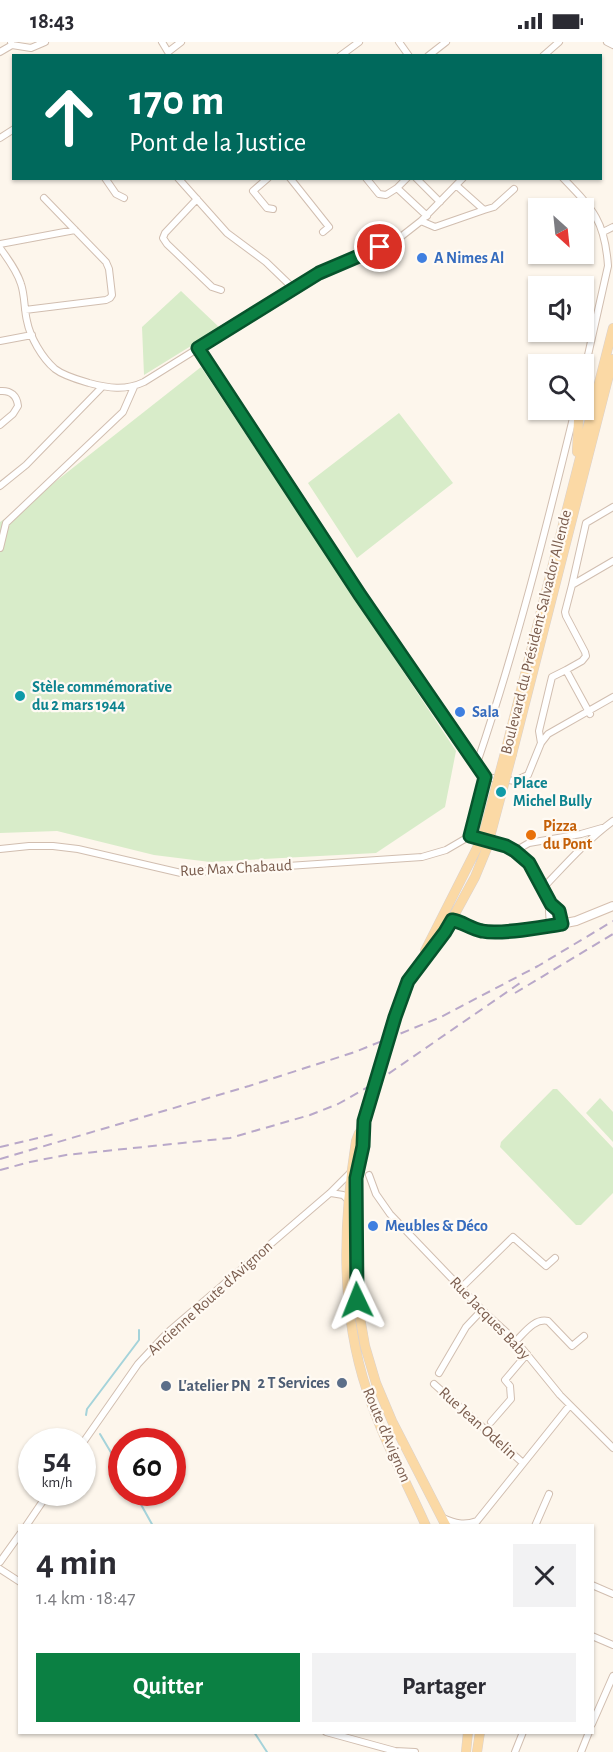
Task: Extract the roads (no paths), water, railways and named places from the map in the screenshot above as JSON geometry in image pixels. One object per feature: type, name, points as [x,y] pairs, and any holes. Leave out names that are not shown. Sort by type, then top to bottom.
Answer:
[{"type":"main road","name":"Boulevard du Président Salvador Allende","points":[[509,753],[613,328]]},
{"type":"main road","name":"Boulevard du Président Salvador Allende","points":[[408,981],[445,932],[475,877],[613,359]]},
{"type":"main road","points":[[576,473],[577,420]]},
{"type":"main road","name":"Boulevard du Président Salvador Allende","points":[[408,981],[482,847]]},
{"type":"main road","points":[[440,922],[460,921],[476,930],[493,932],[576,921],[613,906]]},
{"type":"main road","points":[[364,1121],[408,981]]},
{"type":"main road","name":"Route d'Avignon","points":[[364,1121],[356,1141],[348,1200],[346,1249],[348,1308],[366,1389],[425,1524]]},
{"type":"main road","name":"Route d'Avignon","points":[[364,1121],[363,1146],[356,1178],[356,1245],[357,1300],[366,1346],[376,1383],[392,1421],[444,1522]]},
{"type":"main road","points":[[466,1752],[468,1734]]},
{"type":"main road","points":[[480,1734],[480,1750]]},
{"type":"street","points":[[0,51],[12,43],[31,48],[45,42]]},
{"type":"street","points":[[162,42],[168,52],[180,42]]},
{"type":"street","points":[[343,54],[359,42]]},
{"type":"street","points":[[431,54],[446,42]]},
{"type":"street","points":[[545,54],[559,42]]},
{"type":"street","points":[[607,42],[613,45]]},
{"type":"street","points":[[106,180],[116,194],[124,198]]},
{"type":"street","points":[[180,180],[227,233],[266,262],[293,288]]},
{"type":"street","points":[[265,180],[253,191],[267,208],[273,209]]},
{"type":"street","points":[[292,180],[329,227],[323,232]]},
{"type":"street","points":[[368,180],[379,194],[387,195],[405,180]]},
{"type":"street","points":[[418,180],[440,202]]},
{"type":"street","points":[[75,230],[0,246],[21,284],[28,325],[42,354],[56,369],[81,381],[102,387],[134,387],[319,273],[398,239],[427,216],[462,180]]},
{"type":"street","points":[[565,180],[594,212],[607,248],[608,266],[588,354]]},
{"type":"street","points":[[457,186],[484,210]]},
{"type":"street","points":[[397,188],[427,216]]},
{"type":"street","points":[[421,221],[435,227],[494,207],[514,189]]},
{"type":"street","points":[[25,310],[106,300],[111,297],[108,265],[45,198]]},
{"type":"street","points":[[197,199],[165,233],[164,238],[167,244],[212,287],[221,290]]},
{"type":"street","points":[[603,232],[613,227]]},
{"type":"street","points":[[0,341],[32,335]]},
{"type":"street","points":[[198,348],[360,595],[485,777],[515,781],[528,775],[541,743],[548,734],[613,697]]},
{"type":"street","points":[[0,486],[26,465],[102,387]]},
{"type":"street","points":[[0,548],[6,523],[123,412],[134,387]]},
{"type":"street","points":[[0,391],[12,393],[17,398],[18,406],[13,414],[0,425]]},
{"type":"street","points":[[476,765],[513,645],[574,420]]},
{"type":"street","points":[[541,743],[538,731],[552,677],[582,661],[586,656],[565,612],[586,523],[613,507]]},
{"type":"street","points":[[572,585],[613,561]]},
{"type":"street","points":[[566,670],[590,712]]},
{"type":"street","points":[[485,777],[470,836],[506,846],[529,863],[551,904],[559,911],[562,924]]},
{"type":"street","points":[[515,851],[529,843],[581,834],[602,828],[613,821]]},
{"type":"street","points":[[543,888],[602,828]]},
{"type":"street","points":[[581,834],[587,843]]},
{"type":"street","name":"Rue Max Chabaud","points":[[0,849],[37,846],[78,849],[181,873],[422,857],[446,850],[470,836]]},
{"type":"street","points":[[550,926],[551,904]]},
{"type":"street","name":"Ancienne Route d'Avignon","points":[[93,1428],[138,1364],[167,1333],[330,1194],[352,1171]]},
{"type":"street","name":"Rue Jacques Baby","points":[[369,1175],[376,1194],[390,1214],[482,1310],[516,1341],[547,1380],[613,1448]]},
{"type":"street","points":[[330,1194],[337,1193],[348,1200]]},
{"type":"street","points":[[461,1288],[513,1237],[546,1266],[555,1258]]},
{"type":"street","points":[[439,1373],[466,1327],[482,1310]]},
{"type":"street","points":[[516,1341],[538,1321],[544,1320],[548,1321],[572,1347],[584,1336]]},
{"type":"street","points":[[491,1422],[511,1399],[510,1386],[505,1380],[527,1354]]},
{"type":"street","name":"Rue Jean Odelin","points":[[434,1384],[523,1463]]},
{"type":"street","name":"Rue Jean Odelin","points":[[475,1523],[570,1405]]},
{"type":"street","points":[[536,1524],[549,1494]]},
{"type":"street","points":[[27,1524],[40,1506]]},
{"type":"street","points":[[418,1508],[418,1524]]},
{"type":"street","points":[[444,1522],[475,1523]]},
{"type":"street","points":[[0,1562],[18,1537]]},
{"type":"street","points":[[0,1569],[18,1581]]},
{"type":"street","points":[[594,1586],[613,1593]]},
{"type":"street","points":[[594,1637],[613,1645]]},
{"type":"street","points":[[594,1719],[613,1676]]},
{"type":"street","points":[[338,1734],[396,1751],[415,1752]]},
{"type":"street","points":[[515,1752],[522,1734]]},
{"type":"street","points":[[580,1752],[588,1734]]},
{"type":"waterway","points":[[86,1415],[87,1409],[139,1340],[139,1330]]},
{"type":"waterway","points":[[100,1434],[108,1447]]},
{"type":"waterway","points":[[142,1506],[152,1524]]},
{"type":"waterway","points":[[255,1734],[267,1752]]},
{"type":"railway","points":[[0,1159],[249,1086],[355,1052],[441,1017],[538,966],[613,921]]},
{"type":"railway","points":[[515,993],[613,934]]},
{"type":"railway","points":[[0,1170],[66,1155],[230,1138],[310,1115],[338,1104],[375,1083],[520,983]]},
{"type":"railway","points":[[0,1147],[55,1134]]},
{"type":"place","name":"A Nimes Al","points":[[422,258]]},
{"type":"place","name":"Stèle commémorative du 2 mars 1944","points":[[20,696]]},
{"type":"place","name":"Sala","points":[[460,712]]},
{"type":"place","name":"Place Michel Bully","points":[[501,792]]},
{"type":"place","name":"Pizza du Pont","points":[[531,835]]},
{"type":"place","name":"Meubles & Déco","points":[[373,1226]]},
{"type":"place","name":"2 T Services","points":[[342,1383]]},
{"type":"place","name":"L'atelier PN","points":[[166,1386]]}]
